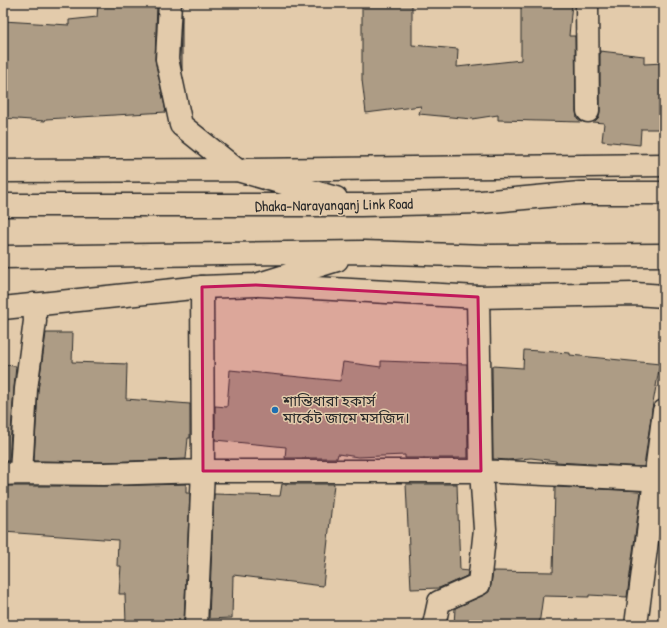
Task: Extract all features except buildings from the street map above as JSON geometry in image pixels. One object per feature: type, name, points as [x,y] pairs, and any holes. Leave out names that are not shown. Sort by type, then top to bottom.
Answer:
[{"type":"street","points":[[170,3],[167,59],[181,126],[237,170],[361,206]]},
{"type":"street","points":[[587,3],[588,111]]},
{"type":"street","points":[[3,171],[664,165]]},
{"type":"street","name":"Dhaka-Narayanganj Link Road","points":[[3,205],[361,206],[481,202],[580,193],[664,193]]},
{"type":"street","points":[[3,257],[363,252],[487,256],[664,255]]},
{"type":"street","points":[[256,285],[363,252]]},
{"type":"street","points":[[3,308],[202,287],[256,285],[478,297],[635,294],[664,296]]},
{"type":"street","points":[[196,625],[203,471],[202,287]]},
{"type":"street","points":[[434,625],[439,602],[479,584],[484,529],[481,471],[478,297]]},
{"type":"street","points":[[34,304],[35,321],[26,389],[12,474],[104,474],[203,471],[481,471],[660,480]]},
{"type":"street","points":[[636,625],[660,480],[664,411]]},
{"type":"highlighted area","points":[[256,285],[478,297],[481,471],[203,471],[202,287]]},
{"type":"place","name":"শান্তিধারা হকার্স মার্কেট জামে মসজিদ।","points":[[275,410]]}]
